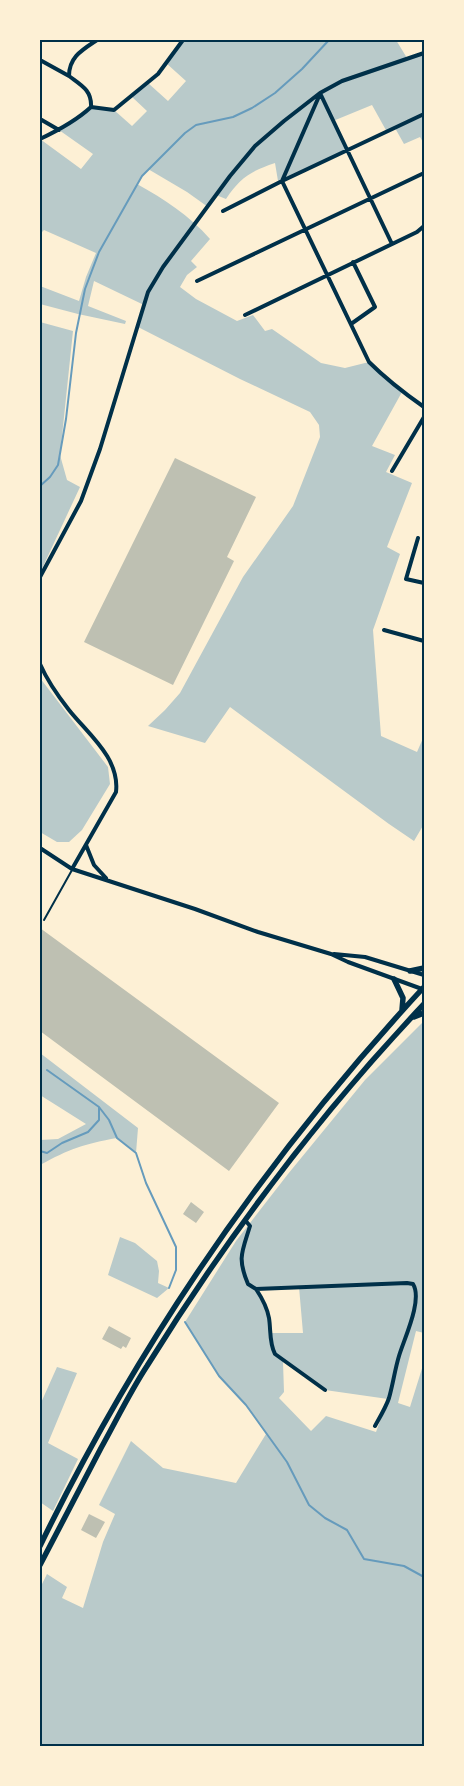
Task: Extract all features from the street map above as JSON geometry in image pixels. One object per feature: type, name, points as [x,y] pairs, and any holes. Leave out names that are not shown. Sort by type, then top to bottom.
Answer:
[{"type":"main road","points":[[410,971],[424,968]]},
{"type":"main road","points":[[394,979],[403,998],[402,1010]]},
{"type":"main road","points":[[40,1546],[115,1405],[178,1300],[306,1122],[423,988]]},
{"type":"main road","points":[[40,1565],[146,1367],[202,1280],[245,1220],[346,1089],[424,1004]]},
{"type":"main road","points":[[412,1018],[424,1013]]},
{"type":"street","points":[[69,76],[69,65],[75,56],[97,40]]},
{"type":"street","points":[[91,107],[114,110],[158,74],[183,40]]},
{"type":"street","points":[[40,577],[81,501],[100,449],[148,292],[163,267],[230,176],[255,146],[320,93],[342,81],[424,53]]},
{"type":"street","points":[[40,60],[69,76],[89,91],[92,98],[91,107],[80,117],[40,139]]},
{"type":"street","points":[[320,93],[392,244]]},
{"type":"street","points":[[320,93],[282,181],[369,362],[380,374],[424,407]]},
{"type":"street","points":[[223,211],[424,114]]},
{"type":"street","points":[[40,119],[59,130]]},
{"type":"street","points":[[197,280],[424,173]]},
{"type":"street","points":[[245,315],[417,232],[424,226]]},
{"type":"street","points":[[351,324],[375,307],[352,262]]},
{"type":"street","points":[[392,471],[424,417]]},
{"type":"street","points":[[418,538],[406,579],[424,583]]},
{"type":"street","points":[[384,630],[424,641]]},
{"type":"street","points":[[40,664],[69,709],[104,752],[115,772],[117,782],[116,792],[72,869]]},
{"type":"street","points":[[86,845],[94,865],[107,880]]},
{"type":"street","points":[[40,848],[72,869],[195,909],[258,932],[331,954],[394,979],[423,988]]},
{"type":"street","points":[[331,954],[365,956],[424,975]]},
{"type":"street","points":[[245,1220],[250,1226],[241,1254],[242,1269],[248,1284],[256,1289],[264,1300],[269,1316],[272,1348],[276,1354],[326,1390]]},
{"type":"street","points":[[256,1289],[413,1284],[416,1289],[416,1298],[408,1330],[399,1356],[389,1399],[375,1426]]},
{"type":"lane","points":[[44,920],[72,869]]},
{"type":"shaded area","points":[[183,40],[396,40],[407,58],[424,53],[424,144],[420,137],[404,144],[395,128],[387,132],[372,105],[333,121],[348,151],[278,181],[275,163],[267,166],[241,180],[226,199],[216,195],[208,207],[148,169],[137,184],[176,208],[194,222],[210,239],[191,261],[197,267],[187,275],[180,287],[196,299],[237,321],[253,315],[265,331],[272,329],[321,363],[345,368],[369,362],[402,392],[372,446],[395,455],[386,472],[412,483],[387,547],[400,554],[373,630],[381,736],[417,752],[424,736],[424,824],[414,841],[230,707],[205,743],[148,726],[180,693],[243,577],[293,506],[320,437],[319,425],[310,412],[138,327],[144,305],[94,281],[88,306],[126,321],[125,324],[40,304],[40,286],[79,301],[96,253],[44,230],[40,231],[40,139],[81,169],[93,154],[59,130],[91,107],[114,110],[132,126],[147,111],[131,96],[148,83],[168,101],[186,81],[166,63]]},
{"type":"shaded area","points":[[40,322],[73,331],[60,455],[67,480],[80,487],[40,573]]},
{"type":"shaded area","points":[[40,678],[108,767],[110,784],[82,830],[69,842],[57,842],[40,832]]},
{"type":"shaded area","points":[[424,1021],[424,1333],[416,1331],[398,1403],[410,1407],[424,1362],[424,1746],[40,1746],[40,1588],[47,1574],[67,1587],[62,1598],[83,1608],[103,1542],[115,1514],[99,1505],[131,1441],[163,1468],[236,1483],[266,1434],[246,1405],[219,1376],[185,1322],[236,1241],[365,1080]],"holes":[[[299,1287],[303,1333],[271,1333],[269,1316],[257,1289]],[[283,1362],[325,1390],[388,1399],[376,1432],[326,1416],[311,1431],[279,1398],[284,1392]]]},
{"type":"shaded area","points":[[40,1053],[138,1128],[136,1153],[117,1138],[77,1148],[40,1165],[40,1140],[58,1139],[86,1124],[40,1095]]},
{"type":"shaded area","points":[[120,1237],[135,1243],[157,1261],[159,1271],[158,1283],[169,1288],[157,1298],[108,1275]]},
{"type":"shaded area","points":[[57,1367],[77,1373],[48,1443],[78,1459],[53,1511],[40,1502],[40,1405]]},
{"type":"building","points":[[175,458],[256,497],[227,557],[234,561],[173,685],[84,642]]},
{"type":"building","points":[[40,928],[279,1103],[229,1171],[40,1031]]},
{"type":"building","points":[[191,1202],[204,1212],[196,1223],[183,1214]]},
{"type":"building","points":[[109,1326],[131,1338],[126,1348],[123,1346],[121,1349],[102,1339]]},
{"type":"building","points":[[89,1514],[105,1522],[96,1538],[81,1530]]},
{"type":"waterway","points":[[40,486],[50,477],[58,465],[66,419],[76,333],[85,289],[99,252],[142,176],[185,133],[196,125],[233,117],[252,108],[275,93],[302,69],[329,40]]},
{"type":"waterway","points":[[47,1070],[99,1107],[109,1120],[117,1138],[136,1153],[146,1183],[176,1247],[176,1270],[169,1288]]},
{"type":"waterway","points":[[40,1151],[47,1153],[62,1143],[88,1132],[99,1120],[99,1107]]},
{"type":"waterway","points":[[185,1322],[219,1376],[246,1405],[287,1462],[309,1505],[325,1518],[347,1530],[364,1559],[404,1566],[424,1577]]}]
